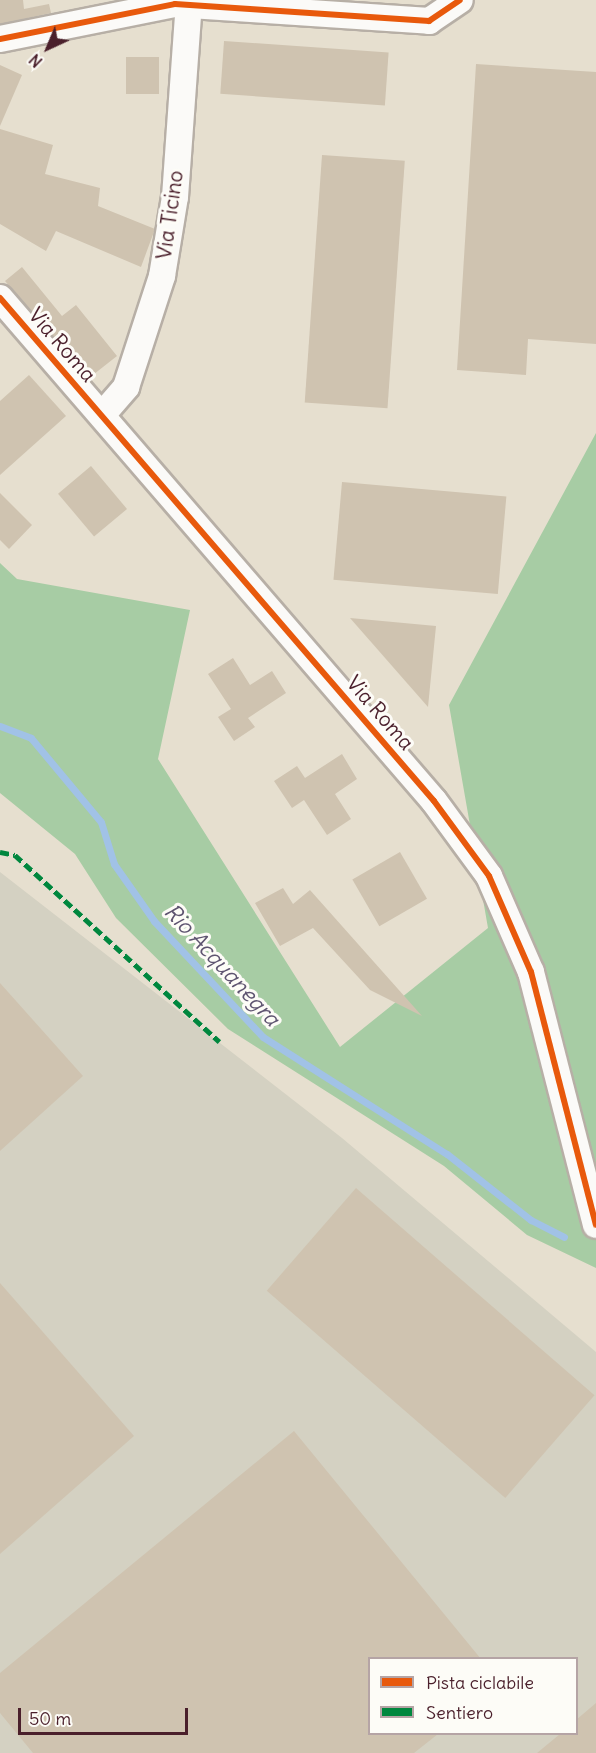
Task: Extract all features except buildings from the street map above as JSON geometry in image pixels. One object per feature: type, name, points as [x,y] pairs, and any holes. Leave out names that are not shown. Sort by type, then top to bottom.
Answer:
[{"type":"street","points":[[0,39],[189,2],[429,21],[460,0]]},
{"type":"street","name":"Via Ticino","points":[[102,416],[126,387],[162,276],[175,196],[189,2]]},
{"type":"street","name":"Via Roma","points":[[0,298],[434,801],[489,876],[531,972],[596,1225]]},
{"type":"shaded area","points":[[0,872],[342,1138],[596,1352],[596,1753],[0,1753]]},
{"type":"green space","points":[[596,433],[596,1268],[527,1235],[444,1166],[228,1029],[116,918],[75,854],[0,793],[0,563],[17,579],[190,610],[158,759],[340,1047],[488,928],[449,705]]},
{"type":"waterway","name":"Rio Acquanegra","points":[[0,726],[31,738],[101,822],[114,864],[154,921],[263,1037],[447,1154],[531,1220],[564,1237]]},
{"type":"marked path","points":[[0,852],[15,855],[220,1042]]},
{"type":"cycle path","points":[[0,39],[175,4],[429,21],[460,0]]},
{"type":"cycle path","points":[[0,298],[434,801],[489,876],[531,972],[596,1225]]}]
